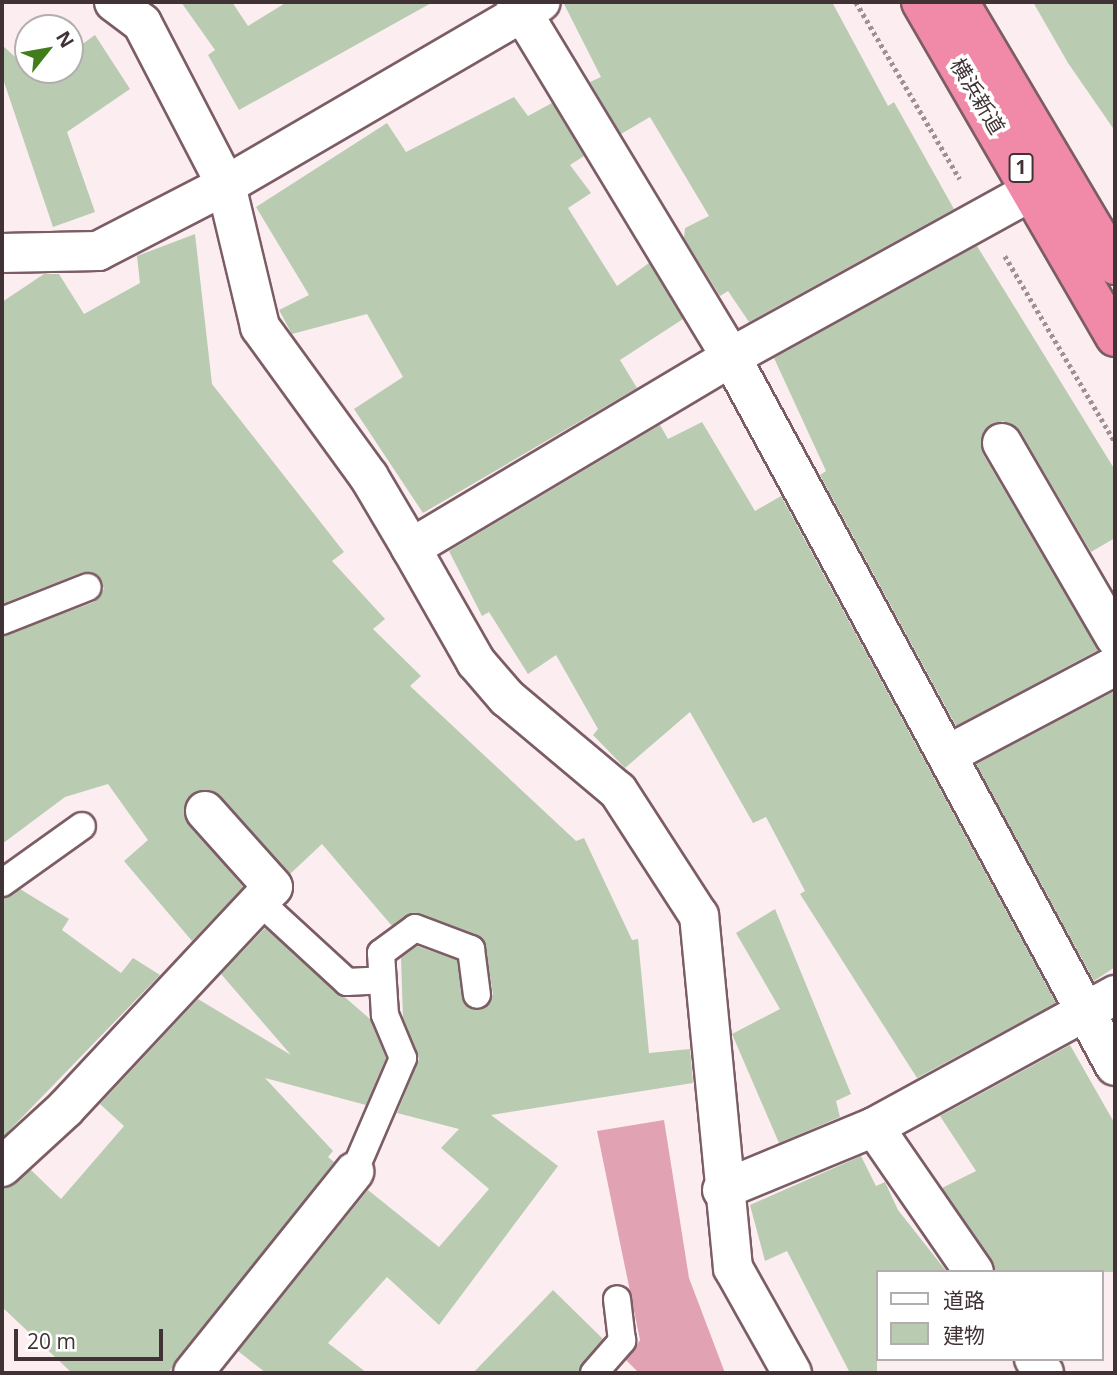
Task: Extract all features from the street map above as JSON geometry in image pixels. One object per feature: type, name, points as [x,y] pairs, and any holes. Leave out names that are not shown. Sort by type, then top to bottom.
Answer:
[{"type":"highway","name":"横浜新道","points":[[921,2],[1034,190],[1115,337]]},
{"type":"highway","name":"横浜新道","points":[[960,2],[1115,265]]},
{"type":"street","points":[[114,2],[142,23],[226,185],[260,327],[369,477],[476,662],[507,698],[618,791],[699,916],[722,1190],[733,1268],[792,1373]]},
{"type":"street","points":[[2,253],[98,251],[226,185],[527,5],[732,357],[947,755],[1100,1003],[1115,1066]]},
{"type":"street","points":[[411,548],[732,357],[1034,190]]},
{"type":"street","points":[[1002,443],[1115,637]]},
{"type":"street","points":[[947,755],[1115,666]]},
{"type":"street","points":[[2,1167],[65,1110],[273,887],[205,811]]},
{"type":"street","points":[[722,1190],[874,1127],[1100,1003]]},
{"type":"street","points":[[874,1127],[973,1270]]},
{"type":"street","points":[[193,1373],[354,1172]]},
{"type":"lane","points":[[2,621],[88,587]]},
{"type":"lane","points":[[2,883],[82,826]]},
{"type":"lane","points":[[260,902],[347,982],[382,980]]},
{"type":"lane","points":[[354,1172],[403,1058],[385,1015],[380,953],[415,928],[471,949],[477,995]]},
{"type":"lane","points":[[594,1373],[622,1341],[617,1299]]},
{"type":"shaded area","points":[[664,1120],[689,1278],[725,1373],[639,1373],[626,1360],[640,1340],[597,1131]]},
{"type":"building","points":[[181,2],[232,2],[248,26],[287,2],[433,2],[239,110],[208,55],[215,50]]},
{"type":"building","points":[[563,2],[832,2],[888,106],[894,102],[954,209],[749,322],[728,291],[720,296],[684,238],[685,228],[709,216],[650,117],[621,134],[590,82],[601,77]]},
{"type":"building","points":[[1033,2],[1115,2],[1115,131],[1068,63]]},
{"type":"building","points":[[95,35],[130,89],[67,132],[95,212],[53,227],[2,76],[2,45],[14,56],[14,84],[84,84],[84,43]]},
{"type":"building","points":[[514,97],[528,116],[552,103],[584,156],[570,165],[591,193],[568,208],[617,286],[649,263],[683,319],[620,360],[637,388],[423,513],[354,409],[403,377],[367,314],[292,334],[279,310],[309,295],[256,207],[387,123],[406,152]]},
{"type":"building","points":[[195,234],[212,384],[344,552],[332,561],[385,619],[373,629],[421,676],[410,686],[576,841],[584,838],[632,940],[638,939],[649,1053],[690,1049],[693,1083],[491,1115],[558,1166],[439,1325],[387,1277],[328,1343],[367,1373],[266,1373],[238,1351],[368,1190],[439,1247],[489,1189],[441,1148],[459,1129],[397,1113],[419,1059],[403,1018],[401,958],[417,946],[457,960],[464,1004],[480,1010],[493,994],[484,940],[420,913],[392,926],[322,844],[290,874],[211,790],[190,795],[184,816],[243,887],[192,941],[124,861],[148,840],[108,784],[65,797],[2,844],[2,636],[94,602],[104,589],[98,575],[83,572],[2,604],[2,302],[44,274],[59,274],[84,314],[140,283],[137,256]]},
{"type":"building","points":[[977,246],[1115,470],[1115,538],[1091,552],[1020,431],[1003,421],[983,432],[983,454],[1098,650],[956,726],[820,475],[826,471],[774,358]]},
{"type":"building","points":[[702,422],[755,511],[781,496],[1056,1003],[917,1078],[800,894],[805,891],[766,817],[753,823],[690,712],[625,768],[593,735],[598,729],[556,655],[528,674],[489,612],[482,616],[449,551],[660,425],[668,439]]},
{"type":"building","points":[[1115,691],[1115,967],[1094,981],[976,764]]},
{"type":"building","points":[[20,889],[69,919],[62,930],[121,973],[133,958],[160,975],[2,1138],[2,898]]},
{"type":"building","points":[[775,909],[851,1094],[836,1101],[840,1117],[779,1143],[732,1034],[780,1009],[736,933]]},
{"type":"building","points":[[265,928],[370,1019],[386,1058],[366,1105],[265,1078],[333,1151],[328,1157],[334,1162],[168,1373],[72,1373],[2,1307],[2,1188],[31,1170],[61,1199],[124,1126],[100,1104],[198,999],[291,1055],[221,974]]},
{"type":"building","points":[[1070,1045],[1115,1124],[1115,1272],[995,1270],[942,1188],[976,1171],[940,1116]]},
{"type":"building","points":[[861,1156],[876,1186],[885,1182],[898,1210],[945,1270],[876,1270],[877,1373],[850,1373],[787,1251],[765,1261],[750,1205]]},
{"type":"building","points":[[553,1290],[603,1339],[579,1373],[473,1373]]}]
